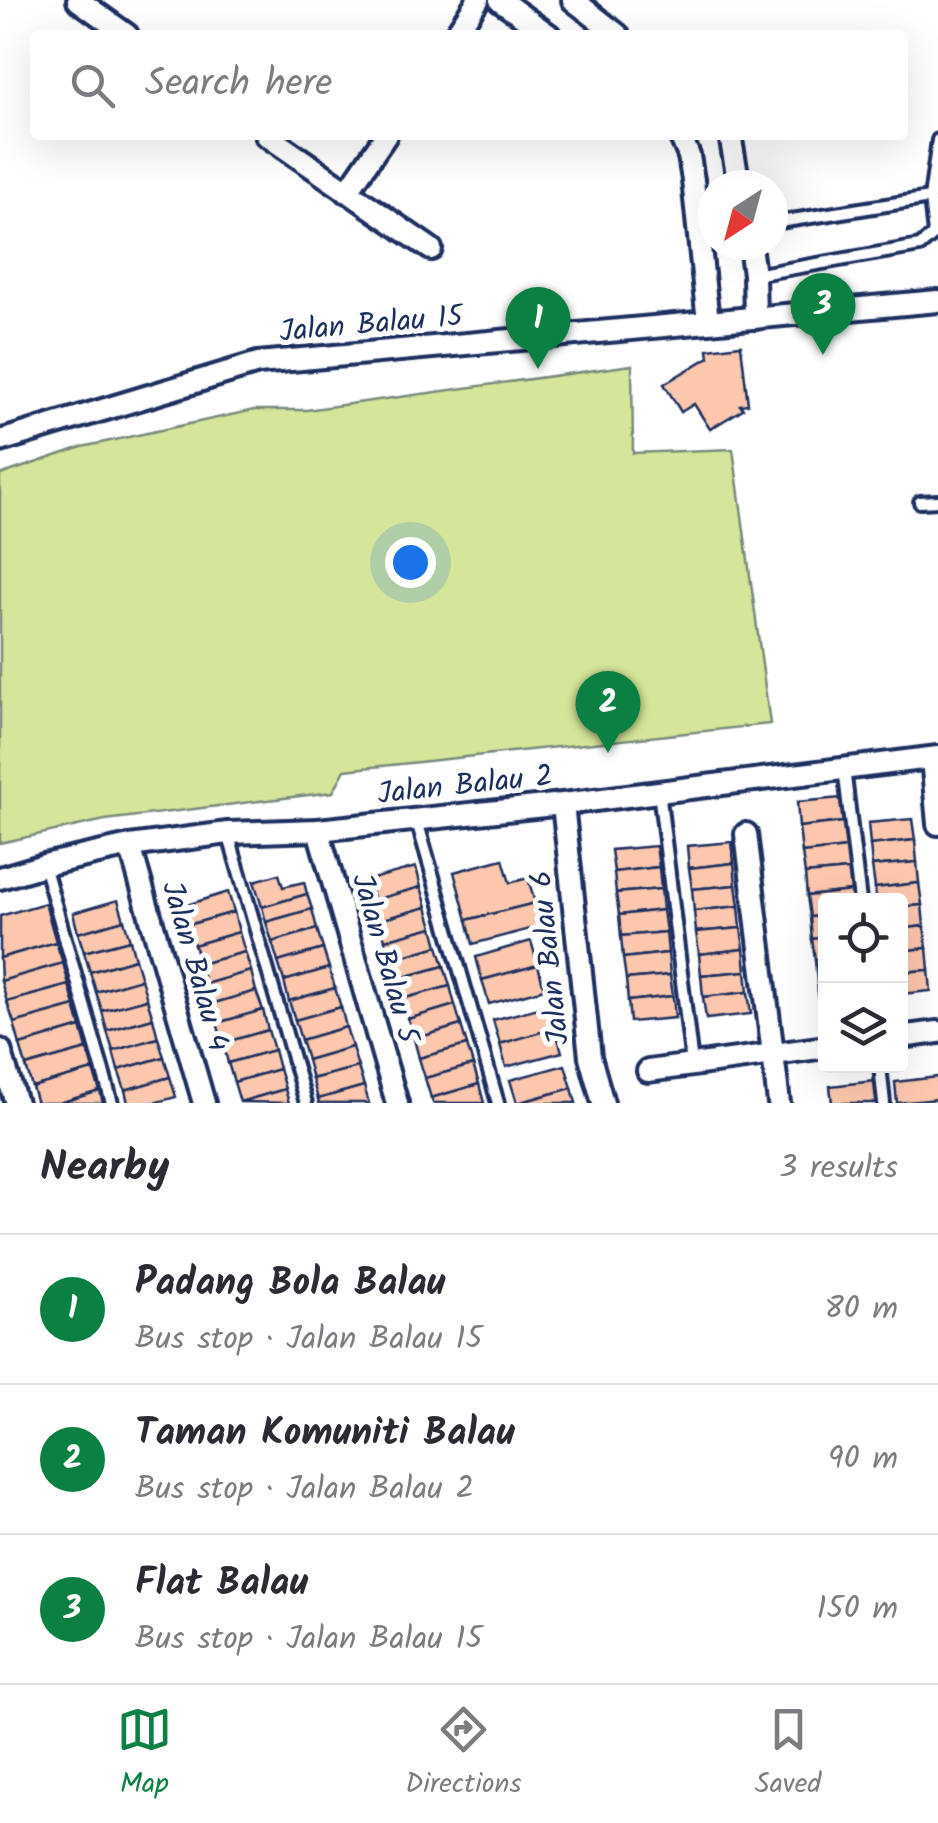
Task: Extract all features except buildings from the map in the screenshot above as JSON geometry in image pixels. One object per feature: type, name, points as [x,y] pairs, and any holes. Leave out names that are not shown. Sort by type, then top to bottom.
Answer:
[{"type":"street","points":[[78,0],[120,30]]},
{"type":"street","points":[[457,30],[478,0]]},
{"type":"street","points":[[500,0],[542,30]]},
{"type":"street","points":[[573,0],[612,30]]},
{"type":"street","points":[[273,140],[430,249]]},
{"type":"street","points":[[346,192],[382,140]]},
{"type":"street","points":[[682,140],[690,156],[708,322]]},
{"type":"street","points":[[731,140],[736,170]]},
{"type":"street","points":[[752,260],[755,318]]},
{"type":"street","name":"Jalan Balau 15","points":[[0,441],[258,363],[938,301]]},
{"type":"street","points":[[935,758],[938,824]]},
{"type":"street","name":"Jalan Balau 2","points":[[0,878],[130,846],[563,804],[935,758]]},
{"type":"street","name":"Jalan Balau 6","points":[[563,804],[590,1057],[603,1103]]},
{"type":"street","name":"Jalan Balau 5","points":[[318,830],[397,1103]]},
{"type":"street","points":[[746,834],[779,1103]]},
{"type":"street","name":"Jalan Balau 4","points":[[130,846],[204,1103]]},
{"type":"street","points":[[908,1037],[938,1032]]},
{"type":"street","points":[[648,1071],[818,1048]]},
{"type":"street","points":[[0,1050],[16,1103]]},
{"type":"lane","points":[[754,274],[920,246],[934,234],[930,198],[938,140]]},
{"type":"lane","points":[[788,221],[930,198]]},
{"type":"lane","points":[[920,502],[938,500]]},
{"type":"lane","points":[[844,768],[859,893]]},
{"type":"lane","points":[[659,791],[692,1065]]},
{"type":"lane","points":[[416,820],[498,1103]]},
{"type":"lane","points":[[228,834],[306,1103]]},
{"type":"lane","points":[[44,866],[112,1103]]},
{"type":"lane","points":[[881,1073],[884,1103]]},
{"type":"green space","points":[[632,365],[633,453],[733,449],[770,724],[345,770],[333,792],[105,820],[0,843],[0,475],[82,447],[254,410],[306,410]]},
{"type":"place","name":"Flat Balau","points":[[823,355]]},
{"type":"place","name":"Padang Bola Balau","points":[[538,369]]},
{"type":"place","name":"Taman Komuniti Balau","points":[[608,753]]}]
